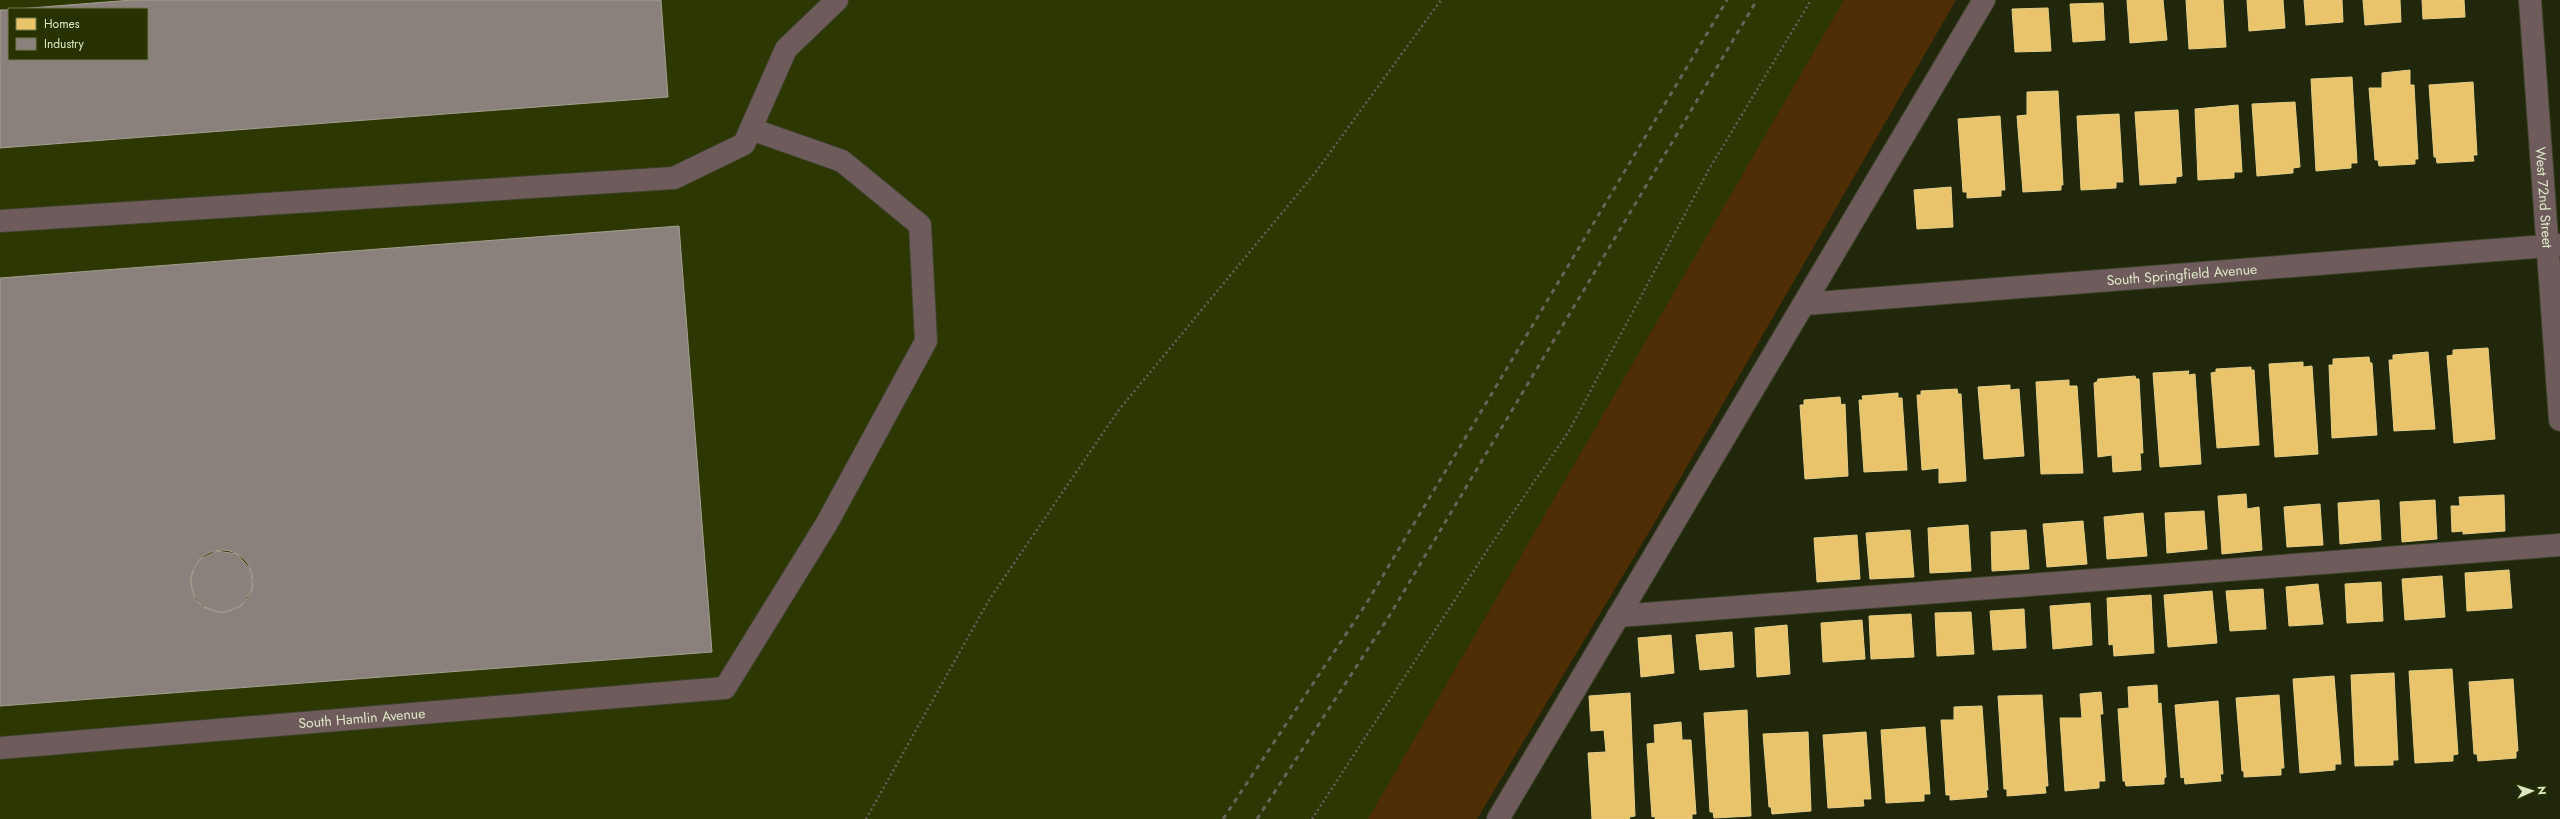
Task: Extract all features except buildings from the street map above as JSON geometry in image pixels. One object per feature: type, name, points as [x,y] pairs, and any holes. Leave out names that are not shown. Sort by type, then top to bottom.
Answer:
[{"type":"street","points":[[0,221],[674,178],[744,144],[786,49],[837,0]]},
{"type":"street","points":[[1498,819],[1984,0]]},
{"type":"street","name":"West 72nd Street","points":[[2530,0],[2554,246],[2560,420]]},
{"type":"street","name":"South Hamlin Avenue","points":[[0,748],[724,688],[827,523],[926,341],[920,225],[842,161],[751,129]]},
{"type":"street","name":"South Springfield Avenue","points":[[1804,304],[2554,246]]},
{"type":"street","points":[[1618,616],[2560,545]]},
{"type":"path","points":[[866,819],[989,600],[1118,411],[1315,173],[1441,0]]},
{"type":"path","points":[[1312,819],[1490,546],[1569,431],[1708,171],[1811,0]]},
{"type":"shaded area","points":[[0,0],[1954,0],[1477,819],[0,819]]},
{"type":"shaded area","points":[[1844,0],[1956,0],[1652,527],[1477,819],[1368,819]]},
{"type":"railway","points":[[1223,819],[1366,604],[1727,0]]},
{"type":"railway","points":[[1257,819],[1388,618],[1757,0]]}]
